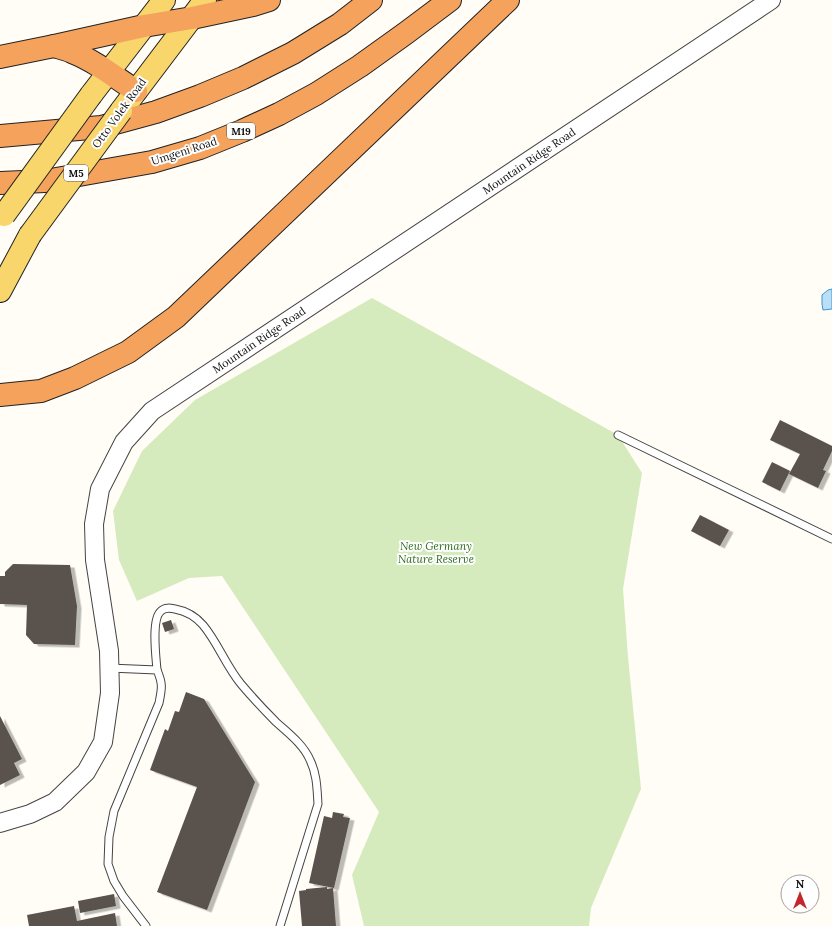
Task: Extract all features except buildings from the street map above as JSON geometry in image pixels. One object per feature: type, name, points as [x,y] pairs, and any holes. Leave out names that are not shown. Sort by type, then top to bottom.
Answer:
[{"type":"highway","points":[[0,57],[144,26],[254,5],[269,0]]},
{"type":"highway","points":[[0,136],[102,127],[156,112],[200,96],[243,78],[293,53],[340,24],[372,0]]},
{"type":"highway","name":"Umgeni Road","points":[[0,183],[45,181],[152,162],[200,148],[242,131],[291,108],[316,94],[406,34],[450,0]]},
{"type":"highway","points":[[0,395],[41,391],[75,378],[128,352],[176,316],[508,0]]},
{"type":"highway","points":[[54,46],[84,57],[136,91]]},
{"type":"main road","points":[[2,218],[91,96],[164,0]]},
{"type":"main road","name":"Otto Volek Road","points":[[0,291],[30,235],[205,0]]},
{"type":"street","name":"Mountain Ridge Road","points":[[0,823],[30,814],[55,802],[86,772],[103,742],[110,693],[109,651],[95,560],[94,524],[100,489],[124,442],[152,411],[771,0]]},
{"type":"lane","points":[[618,435],[832,539]]},
{"type":"lane","points":[[146,926],[114,882],[108,864],[109,837],[114,811],[159,703],[162,689],[157,670],[155,629],[156,618],[161,611],[169,607],[194,616],[203,625],[240,682],[258,704],[300,744],[310,759],[317,786],[318,804],[280,926]]},
{"type":"lane","points":[[109,668],[157,670]]},
{"type":"green space","name":"New Germany Nature Reserve","points":[[372,298],[618,435],[642,473],[623,589],[641,789],[591,908],[589,926],[364,926],[352,875],[379,812],[222,576],[189,578],[137,601],[119,560],[113,511],[142,451],[195,400]]},
{"type":"water","points":[[832,289],[832,309],[823,310],[822,295],[828,290]]}]
